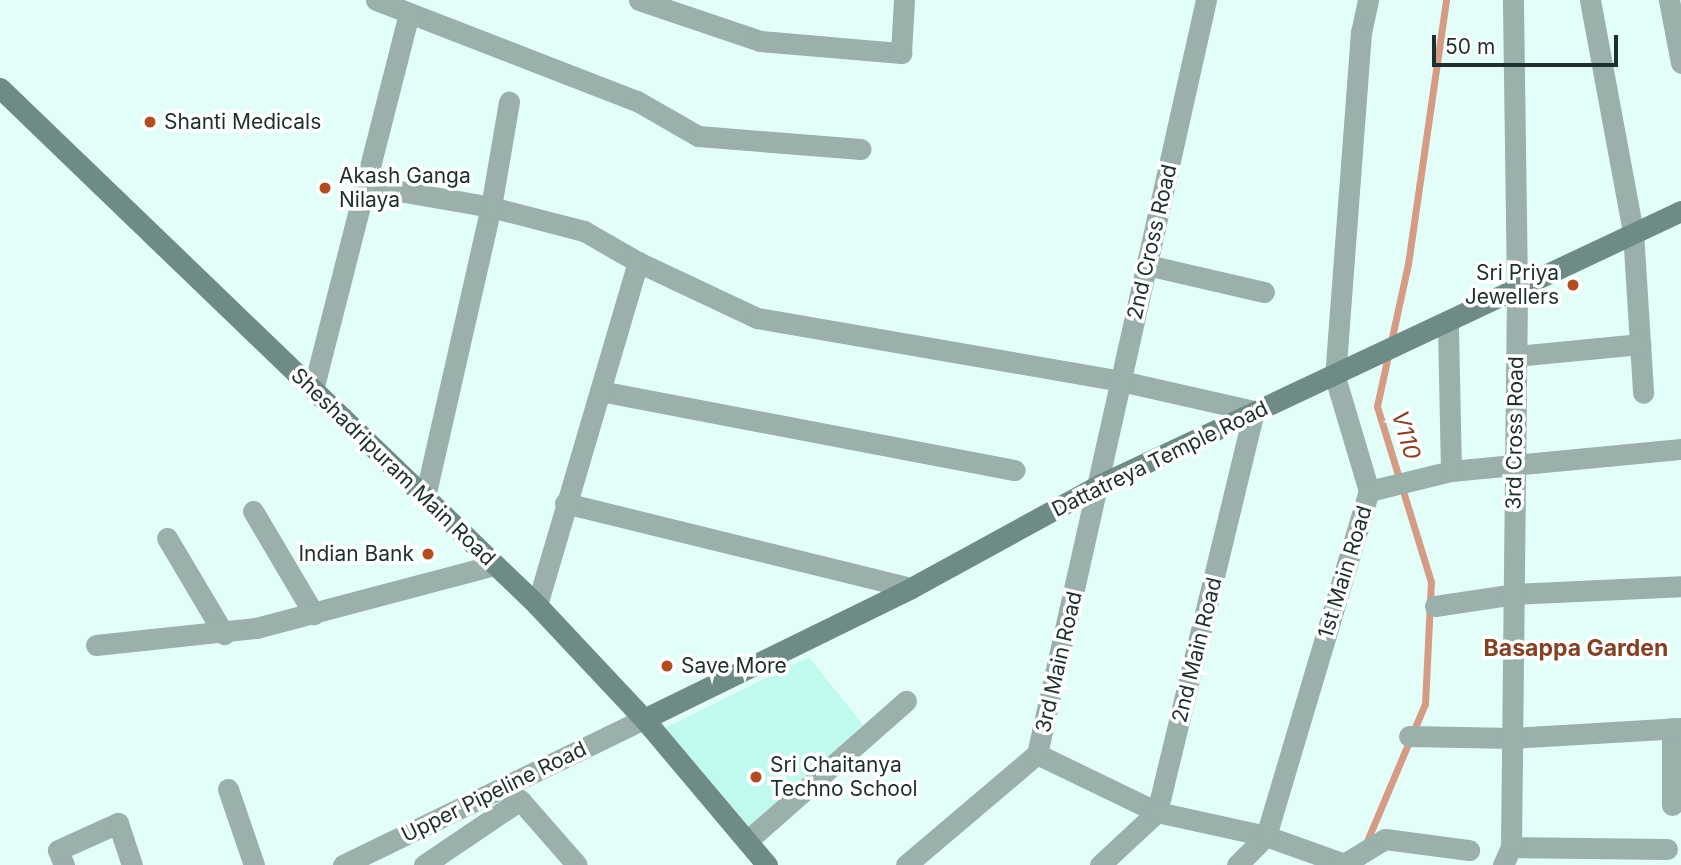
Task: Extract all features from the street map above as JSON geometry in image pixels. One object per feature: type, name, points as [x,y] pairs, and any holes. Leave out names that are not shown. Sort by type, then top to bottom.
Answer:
[{"type":"street","points":[[376,0],[637,101],[698,136],[860,149]]},
{"type":"street","points":[[639,0],[760,41],[901,53],[904,0]]},
{"type":"street","name":"2nd Cross Road","points":[[1101,484],[1121,381],[1206,0]]},
{"type":"street","points":[[1368,0],[1361,32],[1335,377],[1369,491]]},
{"type":"street","name":"3rd Cross Road","points":[[1507,856],[1512,738],[1517,290],[1513,0]]},
{"type":"street","points":[[1591,0],[1633,232],[1643,393]]},
{"type":"street","points":[[1669,0],[1681,63]]},
{"type":"street","points":[[313,390],[363,185],[409,13]]},
{"type":"street","name":"Sheshadripuram Main Road","points":[[0,88],[537,605],[644,719],[767,865]]},
{"type":"street","points":[[425,497],[491,207],[509,102]]},
{"type":"street","points":[[363,185],[491,207],[584,231],[638,262],[757,318],[1121,381],[1254,411]]},
{"type":"street","name":"Dattatreya Temple Road","points":[[644,719],[911,588],[1101,484],[1254,411],[1335,377],[1681,211]]},
{"type":"street","points":[[537,605],[638,262]]},
{"type":"street","points":[[1147,265],[1264,292]]},
{"type":"street","points":[[1448,323],[1451,471]]},
{"type":"street","points":[[1516,356],[1640,344]]},
{"type":"street","points":[[600,391],[1015,470]]},
{"type":"street","name":"2nd Main Road","points":[[1157,813],[1254,411]]},
{"type":"street","name":"1st Main Road","points":[[1237,865],[1266,836],[1369,491],[1451,471],[1681,449]]},
{"type":"street","name":"3rd Main Road","points":[[906,865],[1037,754],[1101,484]]},
{"type":"street","points":[[565,503],[911,588]]},
{"type":"street","points":[[253,512],[314,614]]},
{"type":"street","points":[[167,538],[224,634]]},
{"type":"street","points":[[96,645],[224,634],[314,614],[495,565]]},
{"type":"street","points":[[1435,606],[1514,594],[1681,586]]},
{"type":"street","points":[[747,841],[906,701]]},
{"type":"street","name":"Upper Pipeline Road","points":[[343,865],[644,719]]},
{"type":"street","points":[[1409,736],[1512,738],[1676,728],[1672,805]]},
{"type":"street","points":[[1037,754],[1157,813],[1266,836],[1344,864],[1385,839],[1469,850]]},
{"type":"street","points":[[228,789],[254,865]]},
{"type":"street","points":[[424,865],[520,800],[577,865]]},
{"type":"street","points":[[1100,865],[1157,813]]},
{"type":"street","points":[[64,865],[58,850],[118,823],[132,865]]},
{"type":"street","points":[[1507,856],[1667,849]]},
{"type":"shaded area","name":"Sri Chaitanya Techno School","points":[[809,657],[863,725],[749,826],[665,728]]},
{"type":"waterway","name":"V110","points":[[1367,841],[1425,704],[1431,582],[1377,406],[1408,264],[1446,0]]},
{"type":"place","name":"Shanti Medicals","points":[[150,122]]},
{"type":"place","name":"Akash Ganga Nilaya","points":[[325,188]]},
{"type":"place","name":"Sri Priya Jewellers","points":[[1573,285]]},
{"type":"place","name":"Indian Bank","points":[[428,554]]},
{"type":"place","name":"Save More","points":[[667,666]]},
{"type":"place","name":"Sri Chaitanya Techno School","points":[[756,777]]},
{"type":"district","name":"Basappa Garden","points":[[1576,648]]}]
